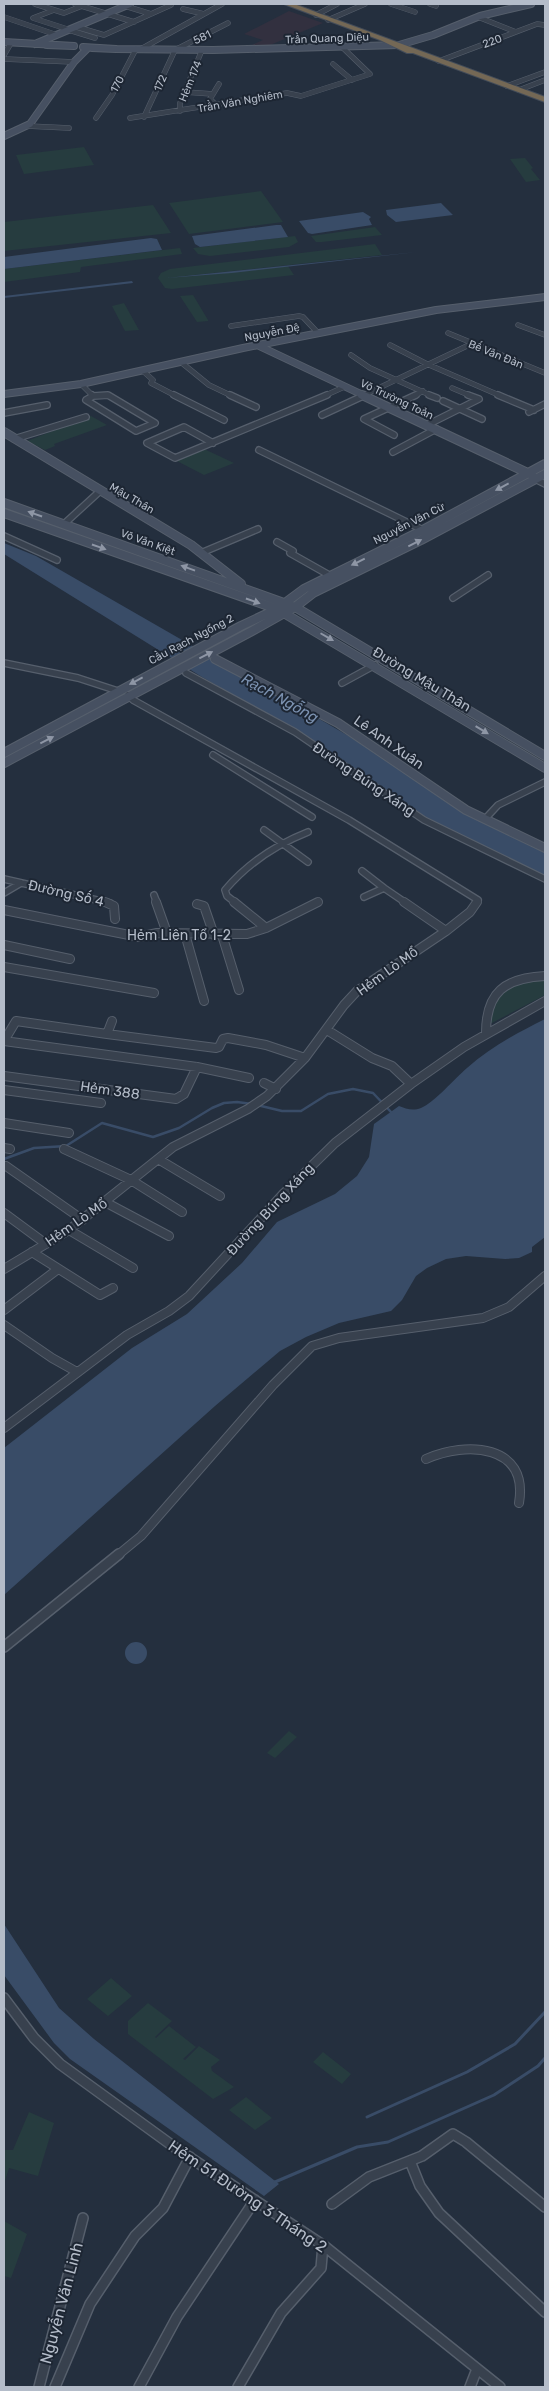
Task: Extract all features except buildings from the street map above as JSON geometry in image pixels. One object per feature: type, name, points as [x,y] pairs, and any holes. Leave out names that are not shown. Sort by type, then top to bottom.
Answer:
[{"type":"highway","points":[[292,4],[328,20],[358,30],[360,33],[386,40],[545,100]]},
{"type":"street","points":[[38,4],[66,13],[82,6]]},
{"type":"street","points":[[76,4],[134,22]]},
{"type":"street","points":[[138,49],[164,37],[170,31],[222,4]]},
{"type":"street","points":[[328,20],[365,4]]},
{"type":"street","points":[[391,4],[415,12]]},
{"type":"street","points":[[430,4],[436,6]]},
{"type":"street","name":"Trần Quang Diệu","points":[[4,42],[90,48],[175,50],[400,46],[478,17],[532,4]]},
{"type":"street","points":[[35,44],[127,5],[151,14]]},
{"type":"street","points":[[77,27],[104,35],[171,5]]},
{"type":"street","points":[[316,15],[336,5],[351,10]]},
{"type":"street","points":[[183,9],[204,14]]},
{"type":"street","points":[[54,10],[33,18],[94,38]]},
{"type":"street","points":[[4,17],[57,35]]},
{"type":"street","points":[[478,17],[516,32]]},
{"type":"street","name":"581","points":[[175,50],[228,23]]},
{"type":"street","name":"220","points":[[439,61],[537,24],[545,24]]},
{"type":"street","points":[[11,43],[4,57],[74,62]]},
{"type":"street","points":[[27,126],[74,62],[90,48]]},
{"type":"street","name":"Trần Văn Nghiêm","points":[[130,118],[287,93],[300,96],[370,74],[342,48]]},
{"type":"street","name":"170","points":[[96,118],[112,95],[138,49]]},
{"type":"street","name":"172","points":[[144,117],[175,50]]},
{"type":"street","name":"Hẻm 174","points":[[180,111],[180,103],[202,50]]},
{"type":"street","points":[[334,64],[352,80]]},
{"type":"street","points":[[507,86],[545,72]]},
{"type":"street","points":[[519,90],[545,80]]},
{"type":"street","points":[[216,105],[210,99],[219,84]]},
{"type":"street","points":[[185,92],[213,94]]},
{"type":"street","points":[[4,136],[27,126],[69,128]]},
{"type":"street","name":"Nguyễn Đệ","points":[[4,394],[81,384],[257,345],[436,310],[545,296]]},
{"type":"street","points":[[231,326],[298,316],[318,333]]},
{"type":"street","points":[[518,325],[545,335]]},
{"type":"street","name":"Bế Văn Đàn","points":[[448,333],[545,373]]},
{"type":"street","points":[[322,415],[471,344]]},
{"type":"street","name":"Võ Trường Toản","points":[[257,345],[536,478]]},
{"type":"street","points":[[390,345],[427,364],[531,411],[545,404]]},
{"type":"street","points":[[351,355],[370,368],[482,419]]},
{"type":"street","points":[[182,362],[209,385],[256,407]]},
{"type":"street","points":[[143,371],[153,380],[152,383],[224,420]]},
{"type":"street","points":[[81,384],[93,396],[108,395],[156,423],[136,431],[86,400],[93,396]]},
{"type":"street","points":[[213,443],[184,427],[147,442],[174,458],[213,443],[344,387]]},
{"type":"street","points":[[427,425],[479,399],[452,388]]},
{"type":"street","points":[[394,435],[364,419],[391,408],[423,391]]},
{"type":"street","points":[[4,413],[47,405]]},
{"type":"street","points":[[14,439],[86,417]]},
{"type":"street","points":[[393,452],[436,429]]},
{"type":"street","name":"Mậu Thân","points":[[4,432],[201,553],[246,588]]},
{"type":"street","points":[[258,450],[423,530]]},
{"type":"street","name":"Nguyễn Văn Cừ","points":[[281,611],[284,602],[329,576],[423,530],[545,464]]},
{"type":"street","name":"Nguyễn Văn Cừ","points":[[281,611],[295,607],[313,593],[421,540],[545,474]]},
{"type":"street","points":[[536,478],[545,484]]},
{"type":"street","points":[[64,524],[99,492]]},
{"type":"street","name":"Võ Văn Kiệt","points":[[4,503],[284,602]]},
{"type":"street","name":"Võ Văn Kiệt","points":[[4,513],[281,611]]},
{"type":"street","points":[[201,553],[258,529]]},
{"type":"street","points":[[4,536],[57,560]]},
{"type":"street","points":[[277,542],[293,551],[290,553],[329,576]]},
{"type":"street","points":[[207,575],[221,574],[225,571]]},
{"type":"street","points":[[453,598],[488,575]]},
{"type":"street","name":"Đường Mậu Thân","points":[[284,602],[545,756]]},
{"type":"street","name":"Đường Mậu Thân","points":[[281,611],[545,768]]},
{"type":"street","name":"Cầu Rạch Ngổng 2","points":[[118,691],[241,626],[281,611]]},
{"type":"street","name":"Cầu Rạch Ngổng 2","points":[[4,763],[130,694],[252,631],[281,611]]},
{"type":"street","name":"Lê Anh Xuân","points":[[215,659],[338,723],[427,785],[485,819],[545,848]]},
{"type":"street","points":[[4,663],[78,678],[118,691]]},
{"type":"street","points":[[342,683],[374,665]]},
{"type":"street","name":"Đường Búng Xáng","points":[[186,673],[295,732],[424,820],[545,879]]},
{"type":"street","points":[[406,684],[415,679]]},
{"type":"street","points":[[4,753],[118,691]]},
{"type":"street","name":"Hẻm Lò Mổ","points":[[113,1288],[100,1295],[32,1252],[83,1220],[180,1143],[248,1109],[276,1089],[305,1058],[328,1030],[344,1005],[357,991],[446,931],[470,912],[478,900],[349,820],[133,700],[130,694]]},
{"type":"street","points":[[213,755],[312,817]]},
{"type":"street","points":[[485,819],[498,805],[545,782]]},
{"type":"street","points":[[264,830],[308,862]]},
{"type":"street","points":[[266,928],[227,896],[225,890],[254,860],[281,842],[308,832]]},
{"type":"street","points":[[362,871],[446,931]]},
{"type":"street","name":"Đường Số 4","points":[[4,879],[112,904],[115,908],[115,919]]},
{"type":"street","points":[[4,893],[21,883]]},
{"type":"street","points":[[364,897],[384,888]]},
{"type":"street","points":[[154,895],[167,933]]},
{"type":"street","name":"Hẻm Liên Tổ 1-2","points":[[4,910],[133,937],[167,933],[218,935],[248,934],[266,928],[318,902]]},
{"type":"street","points":[[197,904],[204,906],[218,935],[239,990]]},
{"type":"street","points":[[185,934],[204,1001]]},
{"type":"street","points":[[4,945],[70,958]]},
{"type":"street","points":[[4,967],[154,993]]},
{"type":"street","points":[[486,1033],[484,1022],[488,1002],[495,993],[519,979],[545,976]]},
{"type":"street","name":"Đường Búng Xáng","points":[[4,1428],[127,1335],[169,1311],[189,1296],[318,1159],[411,1084],[486,1033],[545,1001]]},
{"type":"street","points":[[249,1078],[197,1066],[4,1041],[16,1021],[216,1048],[220,1047],[225,1038],[266,1045],[305,1058]]},
{"type":"street","points":[[107,1034],[112,1021]]},
{"type":"street","points":[[328,1030],[372,1058],[392,1066],[411,1084]]},
{"type":"street","name":"Hẻm 388","points":[[4,1076],[176,1099],[184,1094],[197,1066]]},
{"type":"street","points":[[264,1084],[276,1089]]},
{"type":"street","name":"Hẻm 388","points":[[4,1090],[101,1104]]},
{"type":"street","points":[[4,1123],[69,1133]]},
{"type":"street","points":[[64,1149],[131,1180],[182,1212]]},
{"type":"street","points":[[158,1159],[220,1196]]},
{"type":"street","points":[[6,1166],[83,1220]]},
{"type":"street","points":[[105,1202],[169,1236]]},
{"type":"street","points":[[4,1213],[46,1244]]},
{"type":"street","points":[[69,1230],[133,1268]]},
{"type":"street","points":[[4,1269],[32,1252]]},
{"type":"street","points":[[4,1310],[58,1269]]},
{"type":"street","points":[[4,1647],[141,1536],[273,1385],[312,1346],[339,1338],[484,1318],[508,1306],[545,1276]]},
{"type":"street","points":[[4,1325],[52,1358],[77,1372]]},
{"type":"street","points":[[426,1459],[438,1452],[468,1448],[498,1455],[510,1465],[522,1486],[519,1503]]},
{"type":"street","name":"Hẻm 51 Đường 3 Tháng 2","points":[[4,1998],[34,2038],[60,2064],[190,2157],[323,2245],[500,2387]]},
{"type":"street","points":[[332,2204],[369,2177],[422,2156],[449,2135],[457,2135],[545,2207]]},
{"type":"street","points":[[55,2387],[90,2304],[110,2278],[135,2236],[163,2208],[190,2157]]},
{"type":"street","points":[[410,2161],[420,2186],[439,2213],[545,2312]]},
{"type":"street","points":[[139,2387],[177,2317],[255,2200]]},
{"type":"street","name":"Nguyễn Văn Linh","points":[[39,2387],[83,2218]]},
{"type":"street","points":[[238,2387],[281,2313],[322,2268],[323,2245]]},
{"type":"street","points":[[470,2387],[477,2369]]},
{"type":"shaded area","points":[[289,11],[323,23],[263,48],[253,48],[252,45],[263,40],[244,34]]},
{"type":"green space","points":[[84,147],[94,165],[24,174],[16,155]]},
{"type":"green space","points":[[525,158],[540,180],[526,182],[510,159]]},
{"type":"green space","points":[[261,191],[283,222],[189,234],[169,203]]},
{"type":"green space","points":[[153,205],[171,233],[4,251],[4,222]]},
{"type":"green space","points":[[375,227],[382,235],[322,242],[316,242],[311,236]]},
{"type":"green space","points":[[295,236],[298,242],[289,247],[210,256],[198,254],[193,248]]},
{"type":"green space","points":[[375,244],[382,255],[166,278],[288,266],[294,275],[172,289],[165,288],[158,278],[161,273],[170,269]]},
{"type":"green space","points":[[180,248],[182,254],[81,267],[80,272],[4,282],[4,269]]},
{"type":"green space","points":[[193,295],[208,321],[197,322],[180,296]]},
{"type":"green space","points":[[124,303],[139,330],[125,331],[112,306]]},
{"type":"green space","points":[[91,416],[107,425],[54,444],[55,446],[45,450],[27,441]]},
{"type":"green space","points":[[204,449],[234,463],[204,475],[177,461]]},
{"type":"green space","points":[[545,978],[545,995],[490,1024],[493,1004],[502,991],[515,984]]},
{"type":"green space","points":[[289,1731],[297,1737],[275,1758],[267,1753]]},
{"type":"green space","points":[[111,1978],[132,1996],[108,2016],[87,1999]]},
{"type":"green space","points":[[148,2003],[172,2021],[156,2038],[169,2026],[196,2047],[183,2059],[185,2060],[199,2046],[220,2060],[211,2067],[212,2071],[234,2087],[213,2099],[128,2034],[128,2021]]},
{"type":"green space","points":[[323,2052],[351,2074],[342,2084],[313,2062]]},
{"type":"green space","points":[[246,2097],[272,2118],[255,2130],[229,2110]]},
{"type":"green space","points":[[29,2112],[54,2123],[38,2176],[9,2168],[4,2184],[4,2150],[13,2150]]},
{"type":"green space","points":[[4,2221],[27,2234],[11,2278],[4,2276]]},
{"type":"water","points":[[441,203],[453,215],[396,222],[387,215],[386,210]]},
{"type":"water","points":[[363,212],[371,217],[369,219],[372,225],[312,234],[308,233],[299,221]]},
{"type":"water","points":[[281,225],[288,237],[200,247],[195,244],[192,236]]},
{"type":"water","points":[[151,238],[157,239],[162,250],[4,269],[4,257]]},
{"type":"water","points":[[417,252],[232,273],[166,278]]},
{"type":"water","points":[[132,281],[133,283],[4,298],[4,296]]},
{"type":"water","name":"Rạch Ngỗng","points":[[4,543],[36,556],[354,739],[463,813],[545,853],[545,878],[437,826],[307,738],[202,677],[4,554]]},
{"type":"water","points":[[545,1019],[545,1237],[532,1247],[532,1252],[519,1258],[505,1259],[466,1256],[446,1259],[427,1268],[416,1276],[402,1300],[391,1311],[339,1323],[306,1337],[280,1351],[215,1406],[4,1595],[4,1448],[132,1348],[187,1314],[242,1263],[277,1222],[335,1194],[357,1176],[369,1157],[374,1124],[399,1106],[407,1109],[418,1109],[426,1105],[485,1053]]},
{"type":"water","points":[[136,1642],[146,1649],[147,1653],[140,1663],[136,1664],[126,1657],[125,1653],[132,1643]]},
{"type":"water","points":[[4,1924],[59,2008],[94,2039],[279,2184],[264,2196],[70,2059],[54,2043],[4,1975]]},
{"type":"waterway","points":[[257,1105],[282,1111],[301,1111],[328,1094],[353,1089],[373,1093],[391,1112]]},
{"type":"waterway","points":[[4,1159],[34,1148],[66,1146],[102,1123],[153,1137],[179,1128],[224,1103],[252,1104]]},
{"type":"waterway","points":[[367,2117],[467,2072],[515,2044],[545,2012]]},
{"type":"waterway","points":[[275,2182],[357,2147],[388,2142],[494,2095],[538,2066],[545,2058]]}]
